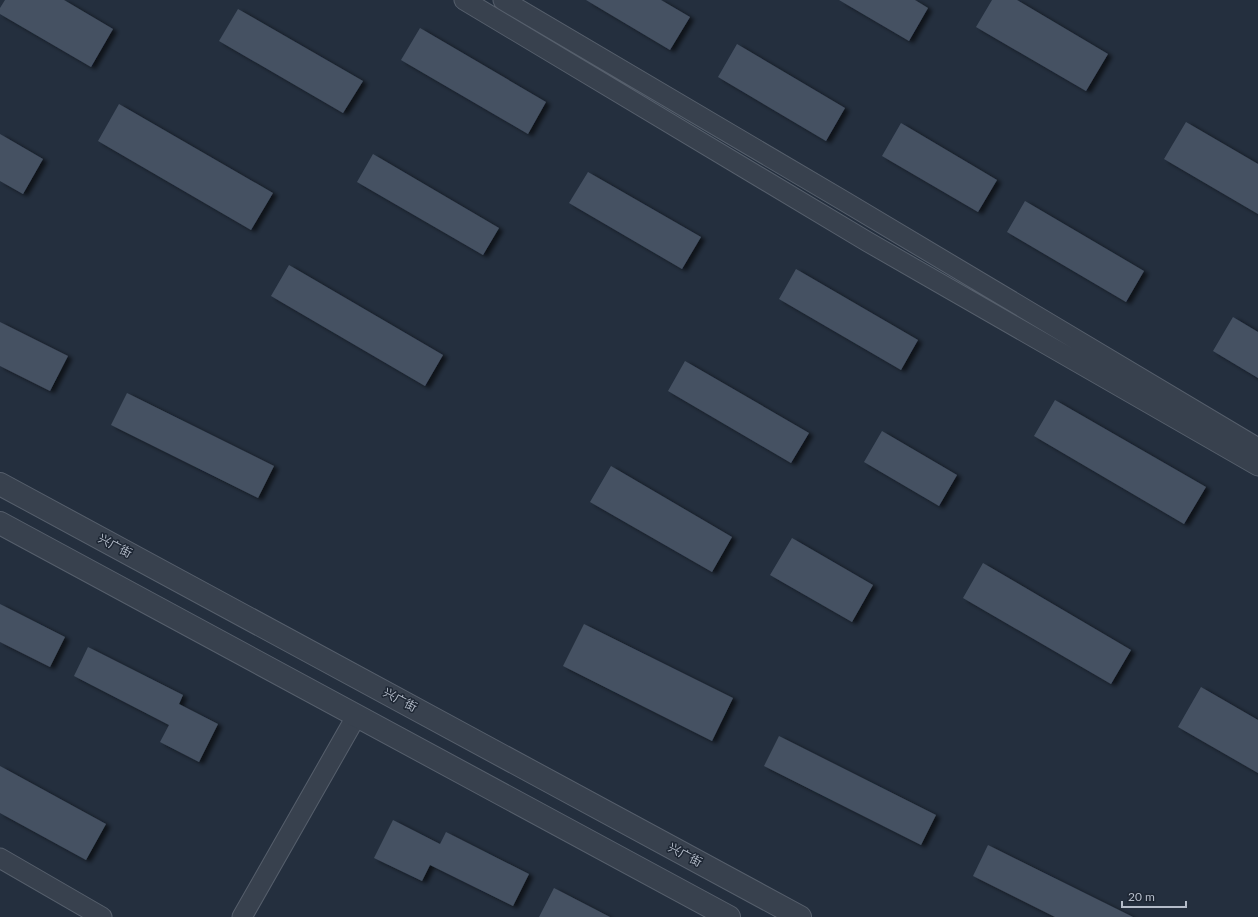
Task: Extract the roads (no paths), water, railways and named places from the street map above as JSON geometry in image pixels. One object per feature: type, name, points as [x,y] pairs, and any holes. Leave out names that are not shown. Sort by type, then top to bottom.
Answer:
[{"type":"street","points":[[464,0],[861,238],[1258,466]]},
{"type":"street","points":[[503,0],[1258,448]]},
{"type":"street","name":"兴广街","points":[[0,484],[800,917]]},
{"type":"street","points":[[0,523],[729,917]]},
{"type":"street","points":[[242,917],[357,715]]},
{"type":"street","points":[[0,858],[102,917]]}]
